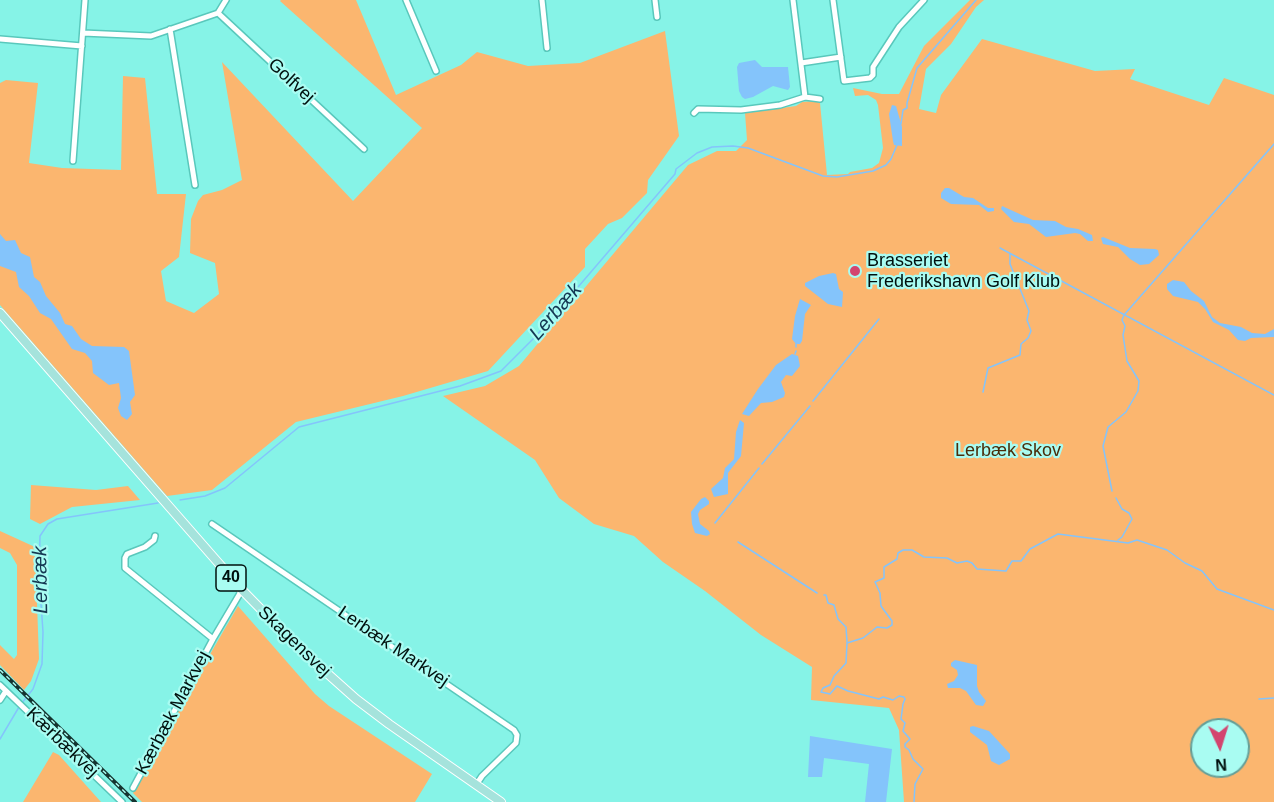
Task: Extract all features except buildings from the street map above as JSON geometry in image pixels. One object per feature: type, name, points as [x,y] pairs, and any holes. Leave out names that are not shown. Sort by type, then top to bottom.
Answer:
[{"type":"main road","name":"Skagensvej","points":[[0,312],[242,590],[292,642],[348,692],[389,724],[501,802]]},
{"type":"street","points":[[73,160],[85,0]]},
{"type":"street","points":[[83,33],[151,36],[218,13],[226,0]]},
{"type":"street","points":[[406,0],[436,71]]},
{"type":"street","points":[[542,0],[547,48]]},
{"type":"street","points":[[655,0],[657,17]]},
{"type":"street","points":[[793,0],[806,97]]},
{"type":"street","points":[[833,0],[844,81],[870,78],[873,75],[873,67],[899,27],[924,0]]},
{"type":"street","name":"Golfvej","points":[[218,13],[364,149]]},
{"type":"street","points":[[170,29],[195,185]]},
{"type":"street","points":[[0,39],[82,45]]},
{"type":"street","points":[[801,63],[841,57]]},
{"type":"street","points":[[694,113],[698,109],[741,110],[780,105],[806,97],[820,99]]},
{"type":"street","name":"Lerbæk Markvej","points":[[212,524],[514,730],[517,735],[516,743],[482,776],[476,785]]},
{"type":"street","name":"Kærbæk Markvej","points":[[155,537],[146,547],[127,554],[125,568],[213,639]]},
{"type":"street","name":"Kærbæk Markvej","points":[[133,788],[242,590]]},
{"type":"street","name":"Kærbækvej","points":[[0,685],[122,802]]},
{"type":"street","points":[[0,700],[6,691]]},
{"type":"green space","points":[[281,0],[356,0],[396,95],[461,65],[477,52],[528,66],[580,63],[665,31],[679,136],[648,180],[647,193],[622,218],[608,224],[585,249],[585,267],[488,371],[403,396],[296,422],[212,490],[167,496],[0,305],[0,83],[6,80],[38,83],[29,163],[62,168],[121,170],[123,76],[145,78],[157,194],[186,194],[179,257],[161,271],[166,301],[194,313],[219,294],[215,263],[190,253],[191,219],[203,195],[222,190],[242,180],[222,62],[353,201],[422,128]]},
{"type":"green space","name":"Lerbæk Skov","points":[[970,0],[984,0],[976,7],[951,44],[926,69],[919,109],[936,113],[941,95],[982,39],[1095,71],[1135,69],[1130,79],[1209,105],[1224,78],[1274,95],[1274,802],[904,802],[899,730],[889,708],[811,700],[812,667],[761,635],[705,591],[663,562],[634,536],[594,524],[559,498],[535,460],[443,396],[485,386],[519,366],[688,165],[717,151],[736,151],[747,140],[745,113],[796,106],[802,102],[820,103],[827,175],[848,174],[872,168],[879,163],[883,148],[876,100],[868,95],[855,96],[853,88],[882,94],[899,94],[924,46]]},
{"type":"green space","points":[[31,485],[96,490],[128,486],[140,500],[72,507],[40,524],[30,519]]},
{"type":"green space","points":[[0,531],[35,547],[39,659],[31,681],[24,690],[0,665],[0,645],[14,659],[17,655],[17,565],[10,553],[0,548]]},
{"type":"green space","points":[[238,606],[315,694],[329,706],[432,774],[415,802],[142,802],[133,793],[165,732]]},
{"type":"green space","points":[[53,752],[59,755],[101,802],[23,802]]},
{"type":"water","points":[[755,60],[762,67],[788,67],[790,87],[788,90],[773,86],[753,97],[745,99],[742,97],[739,91],[737,67],[739,63]]},
{"type":"water","points":[[892,105],[896,106],[902,127],[902,146],[894,145],[893,141],[889,114]]},
{"type":"water","points":[[945,188],[964,197],[973,198],[988,208],[994,208],[994,211],[988,212],[979,205],[951,204],[941,198],[941,193]]},
{"type":"water","points":[[1002,206],[1033,220],[1055,221],[1066,227],[1078,229],[1092,235],[1093,241],[1088,241],[1075,233],[1046,237],[1029,224],[1014,222],[1001,209]]},
{"type":"water","points":[[0,234],[6,241],[15,240],[21,253],[30,257],[34,277],[40,282],[46,296],[60,313],[65,324],[72,326],[81,339],[92,346],[124,347],[129,351],[135,395],[130,402],[132,414],[127,420],[121,416],[118,408],[121,398],[119,383],[109,385],[93,373],[92,361],[85,353],[72,349],[51,319],[40,313],[29,296],[19,287],[16,272],[0,266]]},
{"type":"water","points":[[1101,238],[1130,248],[1155,249],[1158,250],[1159,255],[1149,264],[1140,265],[1118,247],[1103,244]]},
{"type":"water","points":[[836,274],[839,289],[843,292],[842,307],[828,304],[805,286],[805,283],[819,276]]},
{"type":"water","points":[[1173,280],[1184,282],[1204,301],[1212,317],[1220,323],[1241,327],[1252,333],[1265,334],[1274,329],[1274,337],[1238,340],[1229,330],[1213,322],[1198,302],[1173,296],[1167,289],[1167,284]]},
{"type":"water","points":[[800,299],[811,305],[805,314],[802,341],[796,344],[792,339]]},
{"type":"water","points":[[792,354],[798,356],[800,366],[792,376],[786,375],[781,382],[784,397],[772,402],[761,403],[749,416],[742,414],[776,365]]},
{"type":"water","points":[[740,420],[744,423],[741,456],[728,473],[728,494],[714,497],[711,489],[723,478],[725,468],[734,459],[736,432]]},
{"type":"water","points":[[705,497],[709,504],[698,514],[700,524],[709,531],[710,534],[707,536],[695,533],[691,512]]},
{"type":"water","points":[[955,660],[977,665],[977,686],[986,701],[983,706],[976,705],[966,691],[960,688],[948,688],[947,684],[954,681],[958,675],[957,670],[951,666]]},
{"type":"water","points":[[970,727],[989,731],[1010,754],[1010,759],[999,765],[991,761],[987,745],[970,732]]},
{"type":"water","points":[[810,736],[892,749],[886,802],[865,802],[869,764],[824,758],[822,777],[808,777]]},
{"type":"waterway","name":"Lerbæk","points":[[901,124],[903,110],[907,108],[917,68],[976,0]]},
{"type":"waterway","points":[[1112,491],[1103,446],[1108,427],[1126,412],[1138,391],[1139,381],[1127,361],[1123,335],[1125,326],[1122,320],[1124,315],[1274,144]]},
{"type":"waterway","name":"Lerbæk","points":[[180,500],[205,496],[225,488],[299,427],[460,386],[501,371],[536,336],[675,174],[676,169],[697,153],[712,147],[748,148],[823,176],[837,177],[873,171],[886,165],[897,145]]},
{"type":"waterway","points":[[1000,248],[1274,395]]},
{"type":"waterway","points":[[983,392],[988,368],[1020,355],[1021,344],[1028,338],[1031,331],[1027,320],[1029,311],[1010,264],[1010,254]]},
{"type":"waterway","points":[[813,401],[879,319]]},
{"type":"waterway","points":[[762,464],[810,406]]},
{"type":"waterway","points":[[715,523],[759,468]]},
{"type":"waterway","points":[[1116,498],[1122,509],[1129,513],[1132,519],[1118,540]]},
{"type":"waterway","name":"Lerbæk","points":[[22,703],[33,689],[42,664],[40,536],[48,524],[57,519],[158,503]]},
{"type":"waterway","points":[[914,802],[915,784],[923,769],[905,747],[910,739],[903,731],[905,723],[901,719],[904,697],[899,696],[893,700],[883,697],[879,699],[837,686],[830,694],[821,692],[823,688],[830,685],[834,676],[846,663],[847,643],[863,638],[877,627],[887,628],[892,625],[892,621],[881,606],[880,593],[875,582],[884,578],[884,567],[897,559],[898,553],[903,550],[912,550],[924,557],[947,558],[957,563],[967,561],[977,569],[1006,571],[1012,561],[1021,561],[1030,549],[1058,534],[1128,543],[1137,540],[1167,550],[1185,563],[1202,571],[1217,589],[1274,610]]},
{"type":"waterway","points":[[738,542],[817,593]]},
{"type":"waterway","points":[[824,595],[828,603],[834,605],[838,619],[846,627],[847,642]]},
{"type":"waterway","points":[[1259,699],[1274,698]]},
{"type":"waterway","name":"Lerbæk","points":[[0,739],[19,707]]},
{"type":"railway","points":[[0,670],[135,802]]},
{"type":"place","name":"Brasseriet Frederikshavn Golf Klub","points":[[855,271]]}]
